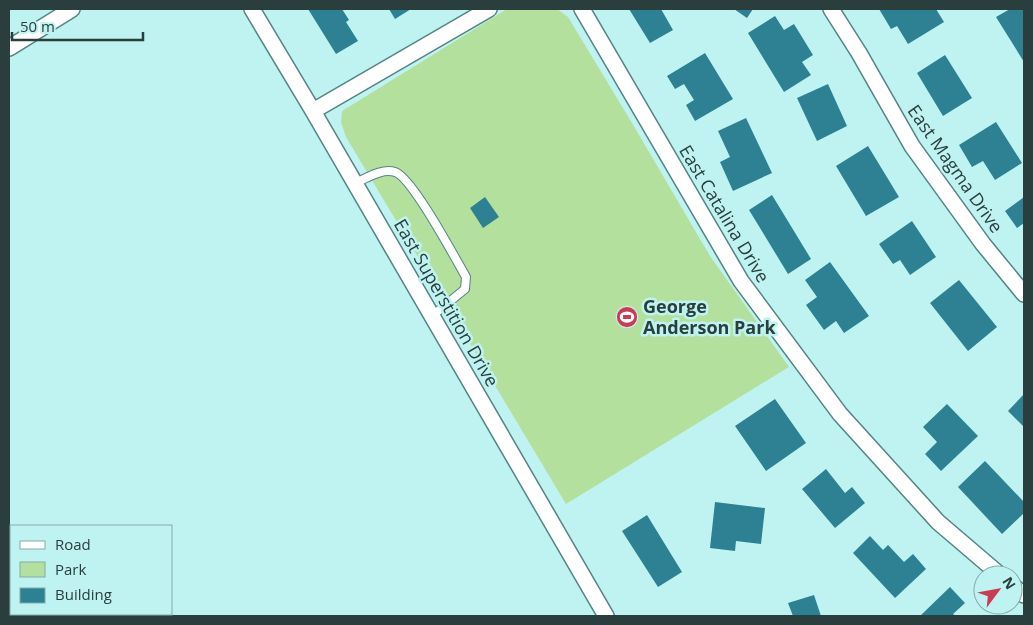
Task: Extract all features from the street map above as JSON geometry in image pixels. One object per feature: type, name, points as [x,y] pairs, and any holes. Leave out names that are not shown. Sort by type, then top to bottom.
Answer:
[{"type":"street","points":[[9,48],[72,9]]},
{"type":"street","name":"East Superstition Drive","points":[[252,9],[313,110],[606,616]]},
{"type":"street","points":[[313,110],[489,9]]},
{"type":"street","name":"East Catalina Drive","points":[[582,9],[741,281],[840,414],[938,522],[988,565]]},
{"type":"street","name":"East Magma Drive","points":[[830,9],[859,53],[912,146],[983,244],[1024,294]]},
{"type":"lane","points":[[355,183],[383,171],[396,172],[411,186],[466,277],[465,289],[432,316]]},
{"type":"green space","points":[[507,9],[557,9],[568,17],[710,256],[789,367],[566,504],[346,137],[341,122],[342,111]]},
{"type":"building","points":[[308,9],[342,9],[349,20],[346,22],[358,41],[336,54]]},
{"type":"building","points":[[389,9],[411,9],[395,19]]},
{"type":"building","points":[[629,9],[661,9],[673,30],[650,43]]},
{"type":"building","points":[[734,9],[753,9],[747,18]]},
{"type":"building","points":[[879,9],[936,9],[944,22],[908,44],[897,26],[891,29]]},
{"type":"building","points":[[1010,9],[1024,9],[1024,62],[996,17]]},
{"type":"building","points":[[775,16],[784,30],[794,24],[813,55],[802,62],[811,75],[784,92],[748,33]]},
{"type":"building","points":[[705,53],[733,99],[695,121],[686,105],[694,100],[684,84],[675,89],[667,76]]},
{"type":"building","points":[[945,55],[972,98],[943,116],[917,73]]},
{"type":"building","points":[[828,84],[847,126],[817,141],[797,98]]},
{"type":"building","points":[[746,118],[772,173],[733,191],[720,162],[730,157],[718,131]]},
{"type":"building","points":[[996,122],[1022,163],[995,180],[983,161],[972,167],[959,145]]},
{"type":"building","points":[[868,146],[899,197],[866,216],[836,166]]},
{"type":"building","points":[[772,195],[811,259],[788,274],[749,210]]},
{"type":"building","points":[[485,197],[499,217],[483,228],[470,208]]},
{"type":"building","points":[[1024,197],[1024,223],[1017,228],[1005,211]]},
{"type":"building","points":[[912,221],[936,257],[910,275],[900,260],[893,264],[879,244]]},
{"type":"building","points":[[830,262],[869,316],[844,333],[836,321],[824,330],[806,305],[817,297],[805,280]]},
{"type":"building","points":[[959,280],[997,327],[968,351],[930,303]]},
{"type":"building","points":[[1024,394],[1024,427],[1008,411]]},
{"type":"building","points":[[775,399],[806,443],[766,471],[735,426]]},
{"type":"building","points":[[947,404],[978,436],[941,471],[925,454],[937,442],[923,427]]},
{"type":"building","points":[[985,461],[1024,502],[1024,513],[1002,534],[958,487]]},
{"type":"building","points":[[826,469],[845,493],[852,487],[865,503],[835,528],[802,489]]},
{"type":"building","points":[[715,502],[765,508],[761,544],[736,541],[735,551],[710,548]]},
{"type":"building","points":[[647,515],[682,572],[658,587],[622,531]]},
{"type":"building","points":[[870,536],[883,550],[888,545],[904,562],[913,554],[926,569],[895,598],[853,553]]},
{"type":"building","points":[[950,587],[965,603],[953,614],[956,616],[920,616]]},
{"type":"building","points":[[814,595],[821,616],[793,616],[788,603]]},
{"type":"place","name":"George Anderson Park","points":[[627,317]]}]
